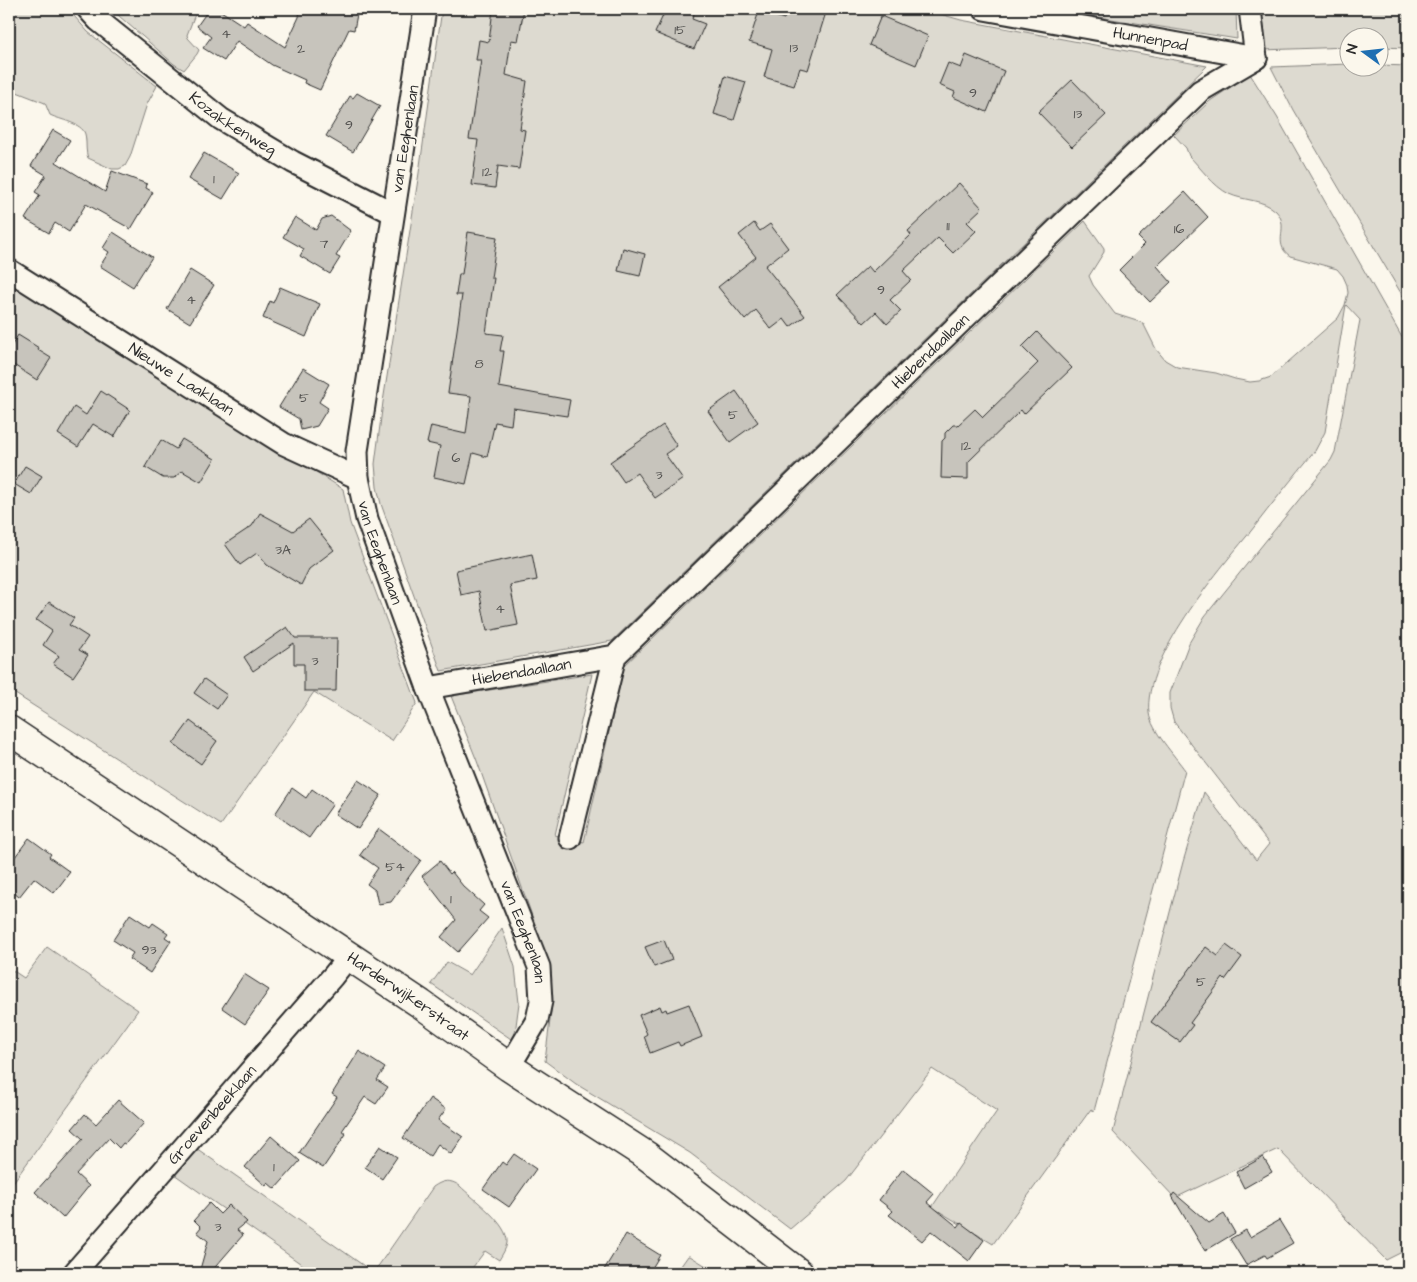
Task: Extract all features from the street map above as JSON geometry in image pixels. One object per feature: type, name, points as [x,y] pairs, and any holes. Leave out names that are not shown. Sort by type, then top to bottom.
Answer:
[{"type":"main road","name":"Harderwijkerstraat","points":[[9,730],[421,1004],[509,1067],[647,1156],[799,1273]]},
{"type":"street","name":"Kozakkenweg","points":[[88,9],[98,20],[221,119],[293,162],[393,213]]},
{"type":"street","name":"van Eeghenlaan","points":[[425,9],[357,451],[358,478],[367,519],[428,688],[539,967],[541,1002],[537,1020],[509,1067]]},
{"type":"street","name":"Hunnenpad","points":[[984,9],[1256,58]]},
{"type":"street","points":[[1250,9],[1256,58]]},
{"type":"street","name":"Hiebendaallaan","points":[[428,688],[615,656],[1200,91],[1256,58]]},
{"type":"street","name":"Nieuwe Laaklaan","points":[[9,270],[284,444],[358,478]]},
{"type":"street","points":[[570,838],[615,656]]},
{"type":"street","name":"Groevenbeeklaan","points":[[74,1273],[349,956]]},
{"type":"shaded area","points":[[9,9],[68,9],[88,32],[157,86],[147,104],[130,157],[125,166],[119,169],[112,169],[88,158],[85,134],[80,127],[50,115],[45,103],[9,89]]},
{"type":"shaded area","points":[[111,9],[197,9],[187,35],[199,50],[184,70],[174,64]]},
{"type":"shaded area","points":[[442,9],[923,9],[961,20],[1207,66],[612,641],[441,671],[381,504],[375,464]]},
{"type":"shaded area","points":[[1048,9],[1236,9],[1237,39]]},
{"type":"shaded area","points":[[1258,9],[1408,9],[1408,48],[1390,47],[1390,28],[1340,28],[1340,47],[1262,50]]},
{"type":"shaded area","points":[[1340,64],[1340,78],[1390,78],[1390,65],[1408,66],[1408,305],[1293,110],[1271,67]]},
{"type":"shaded area","points":[[1250,74],[1277,117],[1408,348],[1408,1249],[1386,1260],[1278,1149],[1175,1198],[1113,1132],[1183,862],[1204,792],[1256,860],[1269,844],[1174,722],[1170,708],[1170,693],[1189,643],[1205,616],[1331,460],[1335,452],[1360,320],[1346,305],[1325,432],[1315,451],[1220,569],[1185,617],[1158,667],[1150,691],[1149,713],[1154,727],[1185,770],[1094,1111],[1091,1109],[993,1244],[932,1207],[997,1111],[932,1069],[846,1181],[790,1229],[690,1153],[576,1084],[545,1061],[552,1004],[549,974],[541,941],[477,761],[451,696],[592,674],[555,835],[584,842],[624,666],[1085,221],[1104,248],[1104,252],[1089,276],[1093,285],[1115,314],[1143,323],[1156,349],[1165,360],[1177,367],[1216,373],[1250,382],[1271,377],[1338,318],[1345,305],[1348,293],[1343,276],[1337,269],[1290,256],[1285,251],[1281,240],[1282,223],[1276,211],[1265,204],[1223,191],[1212,182],[1189,156],[1186,148],[1174,135],[1210,101]]},
{"type":"shaded area","points":[[9,278],[343,489],[350,523],[417,703],[392,741],[314,692],[221,825],[9,690]]},
{"type":"shaded area","points":[[502,928],[515,967],[519,1003],[514,1041],[431,984],[447,962],[470,975]]},
{"type":"shaded area","points":[[47,947],[138,1010],[9,1188],[9,968],[24,978]]},
{"type":"shaded area","points":[[196,1148],[367,1268],[376,1268],[379,1265],[433,1187],[443,1182],[450,1181],[460,1186],[489,1212],[502,1228],[507,1243],[499,1260],[485,1251],[470,1271],[473,1273],[314,1273],[174,1174]]},
{"type":"shaded area","points":[[688,1256],[711,1269],[712,1273],[676,1273]]},
{"type":"building","points":[[209,9],[218,9],[244,26],[247,22],[285,47],[299,17],[300,9],[358,9],[354,30],[349,29],[320,90],[304,83],[305,80],[272,65],[237,41],[224,61],[203,48],[211,37],[197,26]]},
{"type":"building","points":[[493,9],[524,9],[518,41],[511,40],[506,75],[527,81],[520,129],[525,130],[519,169],[498,166],[495,188],[472,185],[478,140],[469,139],[481,60],[476,60],[479,40],[489,42]]},
{"type":"building","points":[[666,9],[696,9],[692,19],[705,24],[694,49],[655,33]]},
{"type":"building","points":[[787,9],[827,9],[808,70],[800,68],[794,86],[764,77],[772,49],[749,42],[759,11],[784,19]]},
{"type":"building","points":[[881,16],[928,36],[916,65],[869,45]]},
{"type":"building","points":[[966,55],[1004,71],[987,112],[953,97],[955,92],[939,85],[948,63],[961,68]]},
{"type":"building","points":[[725,76],[746,82],[734,120],[714,114]]},
{"type":"building","points":[[1072,80],[1106,115],[1072,147],[1038,112]]},
{"type":"building","points":[[357,93],[380,106],[353,152],[326,136],[350,96],[353,98]]},
{"type":"building","points":[[53,130],[70,140],[56,162],[105,192],[112,171],[147,184],[146,188],[153,192],[131,229],[86,204],[69,232],[55,223],[49,233],[25,219],[40,195],[35,192],[46,175],[31,166]]},
{"type":"building","points":[[204,153],[239,173],[223,199],[188,179]]},
{"type":"building","points":[[959,183],[982,208],[967,222],[976,231],[953,253],[938,238],[903,271],[911,280],[890,300],[901,311],[887,324],[876,312],[864,323],[837,295],[868,266],[873,272],[911,235],[908,231]]},
{"type":"building","points":[[1185,192],[1208,217],[1157,266],[1171,282],[1150,302],[1119,270],[1145,244],[1138,237]]},
{"type":"building","points":[[331,216],[351,231],[336,256],[340,258],[330,274],[300,256],[304,249],[283,237],[295,217],[316,230],[322,219]]},
{"type":"building","points":[[754,223],[760,231],[770,224],[788,248],[765,266],[805,316],[790,327],[784,319],[771,329],[756,310],[745,320],[718,287],[756,257],[739,235]]},
{"type":"building","points":[[113,232],[152,257],[133,287],[100,266],[109,252],[103,248]]},
{"type":"building","points":[[468,232],[497,237],[491,278],[494,278],[486,333],[503,335],[500,351],[504,351],[499,387],[570,400],[567,416],[513,408],[511,425],[495,422],[487,457],[473,453],[466,484],[434,477],[440,446],[427,443],[431,426],[466,434],[471,396],[448,393],[462,295],[456,295],[459,274],[462,274]]},
{"type":"building","points":[[623,248],[645,254],[640,276],[618,271]]},
{"type":"building","points":[[190,270],[214,285],[190,323],[167,309]]},
{"type":"building","points":[[280,287],[320,304],[306,337],[263,318],[270,301],[273,303]]},
{"type":"building","points":[[1037,332],[1072,368],[1024,414],[1021,410],[968,462],[968,479],[941,478],[942,441],[945,438],[945,433],[953,425],[958,425],[975,409],[983,417],[1038,363],[1022,347]]},
{"type":"building","points":[[18,335],[51,358],[37,380],[9,362],[9,350]]},
{"type":"building","points":[[303,368],[329,384],[319,402],[328,408],[317,426],[301,430],[299,419],[279,407]]},
{"type":"building","points":[[101,391],[130,410],[114,437],[93,424],[78,447],[58,434],[74,407],[86,415]]},
{"type":"building","points":[[736,391],[758,422],[730,442],[708,411]]},
{"type":"building","points":[[663,425],[677,446],[665,454],[683,479],[655,498],[637,473],[624,482],[610,462]]},
{"type":"building","points":[[182,439],[215,459],[201,482],[182,471],[174,478],[163,478],[145,467],[161,440],[176,449]]},
{"type":"building","points":[[25,466],[42,476],[31,494],[14,484]]},
{"type":"building","points":[[260,513],[293,531],[309,519],[334,550],[309,569],[301,585],[267,565],[257,553],[240,565],[225,544],[252,526]]},
{"type":"building","points":[[532,554],[537,580],[510,585],[518,625],[487,631],[479,591],[461,595],[456,570]]},
{"type":"building","points":[[49,602],[74,618],[69,625],[88,637],[79,650],[88,655],[73,677],[53,664],[59,656],[43,645],[52,631],[36,620]]},
{"type":"building","points":[[287,627],[295,638],[337,638],[336,691],[304,691],[304,664],[294,664],[294,643],[253,671],[244,657]]},
{"type":"building","points":[[204,679],[227,695],[217,709],[194,693]]},
{"type":"building","points":[[190,721],[217,741],[201,764],[173,744]]},
{"type":"building","points":[[358,780],[381,795],[358,829],[335,814]]},
{"type":"building","points":[[292,788],[306,798],[312,789],[333,804],[309,838],[275,814]]},
{"type":"building","points":[[379,829],[421,860],[391,902],[378,904],[375,890],[367,884],[378,868],[360,855]]},
{"type":"building","points":[[29,838],[51,854],[49,857],[70,872],[54,893],[34,878],[19,897],[9,889],[9,865]]},
{"type":"building","points":[[440,861],[450,874],[452,872],[463,886],[484,905],[479,911],[488,918],[458,952],[441,937],[456,920],[422,876]]},
{"type":"building","points":[[130,914],[150,927],[153,923],[168,933],[165,937],[171,941],[150,973],[129,959],[133,953],[113,940]]},
{"type":"building","points":[[664,940],[672,960],[654,967],[645,947]]},
{"type":"building","points":[[1226,945],[1242,957],[1225,980],[1223,978],[1190,1023],[1193,1025],[1180,1042],[1151,1022],[1206,947],[1218,956]]},
{"type":"building","points":[[244,974],[269,990],[245,1024],[222,1008]]},
{"type":"building","points":[[689,1004],[702,1037],[680,1046],[678,1042],[650,1053],[644,1036],[647,1034],[639,1015],[660,1006],[662,1011],[666,1009],[667,1012]]},
{"type":"building","points":[[359,1051],[385,1068],[377,1080],[388,1087],[376,1104],[365,1097],[342,1131],[346,1134],[323,1168],[299,1153],[337,1097],[332,1094]]},
{"type":"building","points":[[430,1098],[446,1109],[438,1120],[463,1137],[451,1154],[438,1144],[430,1156],[403,1138]]},
{"type":"building","points":[[118,1100],[144,1123],[119,1148],[109,1138],[76,1174],[89,1186],[63,1218],[35,1192],[83,1139],[72,1129],[85,1114],[96,1124]]},
{"type":"building","points":[[271,1136],[300,1161],[275,1189],[268,1183],[266,1186],[245,1167]]},
{"type":"building","points":[[380,1146],[397,1157],[382,1179],[365,1167]]},
{"type":"building","points":[[514,1154],[536,1169],[509,1207],[483,1189],[502,1162],[506,1165]]},
{"type":"building","points":[[1263,1157],[1272,1172],[1244,1188],[1236,1172]]},
{"type":"building","points":[[903,1169],[934,1194],[927,1202],[958,1227],[961,1223],[984,1240],[969,1261],[931,1231],[922,1241],[889,1215],[893,1211],[879,1200]]},
{"type":"building","points":[[1174,1193],[1209,1223],[1224,1214],[1235,1233],[1205,1251],[1172,1196]]},
{"type":"building","points":[[209,1203],[220,1214],[229,1205],[247,1222],[237,1230],[243,1235],[210,1273],[199,1273],[208,1241],[197,1232],[201,1227],[194,1220]]},
{"type":"building","points":[[1279,1220],[1293,1243],[1267,1258],[1265,1255],[1246,1265],[1230,1239],[1246,1230],[1250,1237]]},
{"type":"building","points":[[626,1234],[660,1255],[649,1273],[602,1273]]}]
